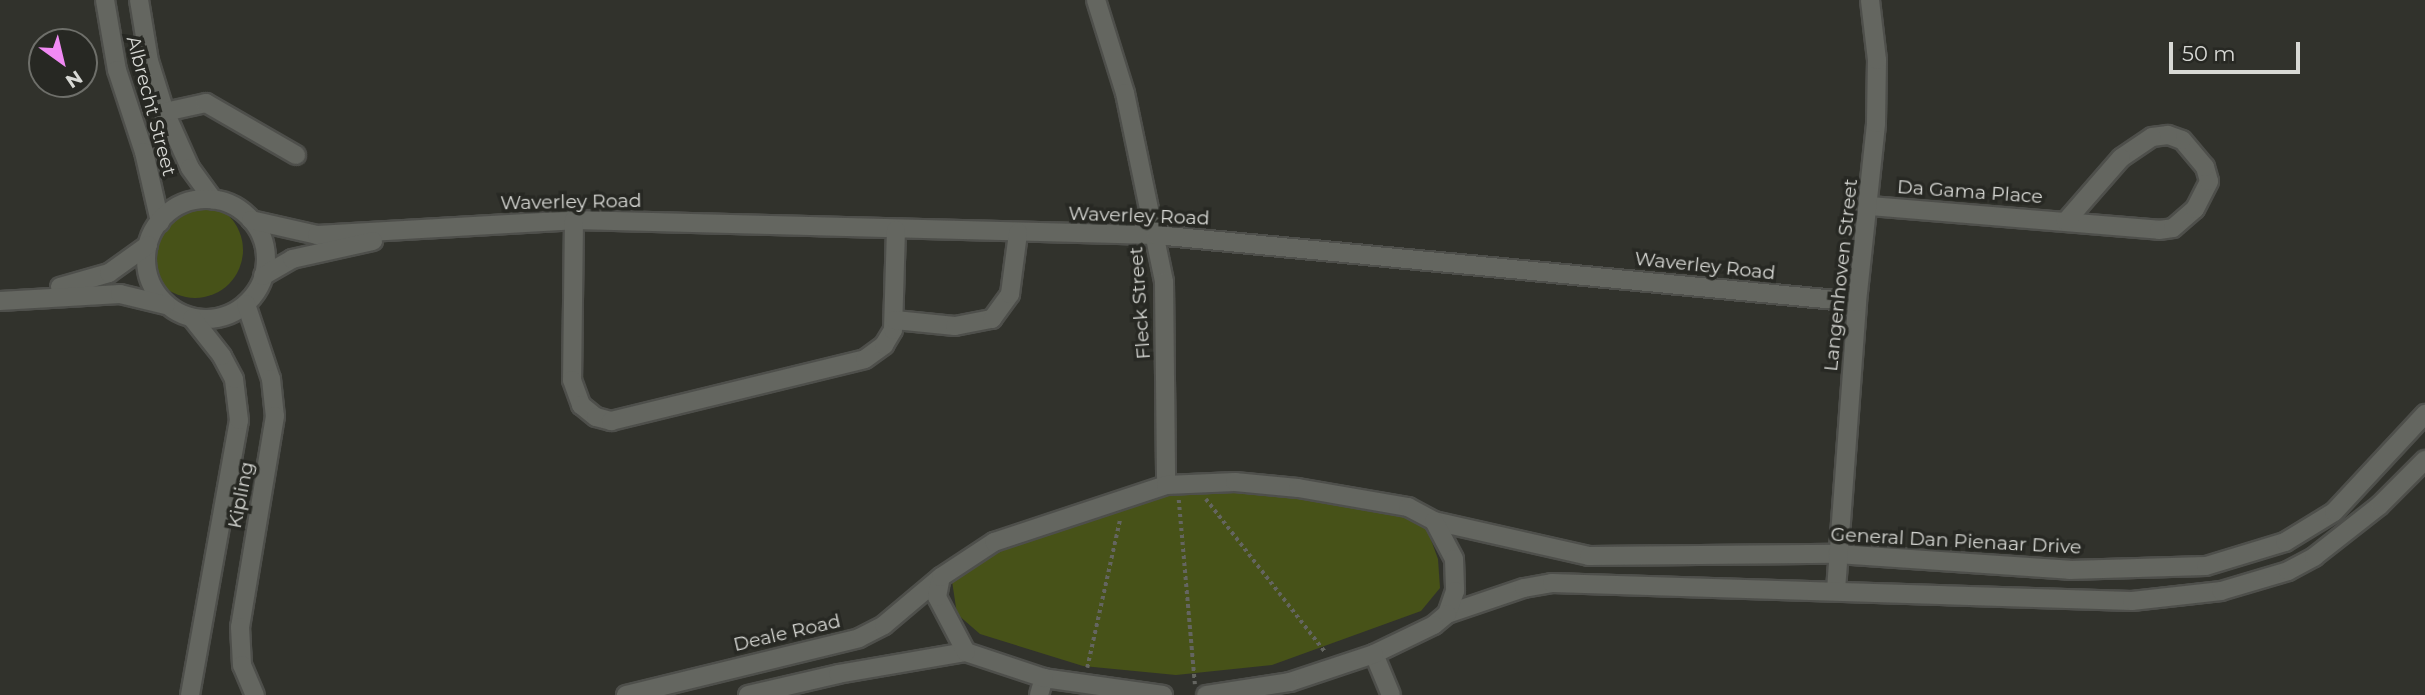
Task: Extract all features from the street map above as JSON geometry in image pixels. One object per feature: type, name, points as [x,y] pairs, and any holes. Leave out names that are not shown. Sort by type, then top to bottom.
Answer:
[{"type":"street","name":"Albrecht Street","points":[[105,0],[117,70],[144,152],[160,222]]},
{"type":"street","name":"Albrecht Street","points":[[139,0],[149,61],[165,112],[190,168],[213,200]]},
{"type":"street","name":"Fleck Street","points":[[1096,0],[1125,93],[1156,235],[1179,484]]},
{"type":"street","name":"Langenhoven Street","points":[[1836,590],[1857,302],[1870,206],[1877,60],[1865,1]]},
{"type":"street","points":[[165,112],[206,103],[296,155]]},
{"type":"street","name":"Da Gama Place","points":[[1870,206],[2134,229],[2173,228],[2195,209],[2206,191],[2204,167],[2182,140],[2168,135],[2152,137],[2121,158],[2066,221]]},
{"type":"street","points":[[213,200],[240,210],[251,220],[264,246],[264,276],[246,304],[220,317],[192,318],[166,304],[120,294],[4,301],[109,274],[148,245],[160,222],[184,204],[213,200]]},
{"type":"street","name":"Waverley Road","points":[[251,220],[317,235],[574,220],[1156,235],[1857,302]]},
{"type":"street","points":[[574,220],[572,380],[581,405],[596,417],[629,419],[852,365],[884,345],[895,320],[896,230]]},
{"type":"street","name":"Waverley Road","points":[[264,276],[292,259],[418,230]]},
{"type":"street","points":[[895,320],[955,326],[992,319],[1010,294],[1018,233]]},
{"type":"street","points":[[148,245],[148,277],[166,304]]},
{"type":"street","name":"Kipling","points":[[246,304],[271,379],[275,416],[240,627],[242,665],[255,695]]},
{"type":"street","name":"Kipling","points":[[190,695],[239,420],[234,379],[222,356],[192,318]]},
{"type":"street","name":"General Dan Pienaar Drive","points":[[1179,484],[1298,488],[1408,508],[1434,521],[1589,556],[1837,554],[2069,570],[2206,566],[2285,542],[2334,512],[2425,414]]},
{"type":"street","points":[[1207,695],[1290,682],[1337,667],[1415,636],[1447,614],[1524,588],[1552,583],[2132,601],[2221,591],[2288,571],[2339,540],[2425,460]]},
{"type":"street","name":"Deale Road","points":[[626,695],[859,638],[884,625],[941,577],[994,542],[1125,496],[1179,484]]},
{"type":"street","points":[[1434,521],[1454,559],[1455,591],[1447,614]]},
{"type":"street","points":[[2132,601],[2133,569]]},
{"type":"street","points":[[941,577],[937,597],[942,612],[966,652]]},
{"type":"street","points":[[748,695],[838,674],[966,652],[1042,686],[1083,684],[1163,695]]},
{"type":"street","points":[[1374,654],[1391,695]]},
{"type":"path","points":[[1179,484],[1337,667]]},
{"type":"path","points":[[1179,484],[1196,695]]},
{"type":"path","points":[[1083,684],[1125,496]]},
{"type":"green space","points":[[195,202],[213,206],[229,216],[239,232],[243,250],[239,268],[229,284],[213,294],[195,298],[177,294],[161,284],[151,268],[147,250],[151,232],[161,216],[177,206]]},
{"type":"green space","points":[[1204,485],[1397,509],[1426,526],[1438,559],[1440,588],[1421,611],[1272,665],[1176,675],[1083,666],[980,634],[957,614],[952,581],[974,552],[1118,501]]}]
